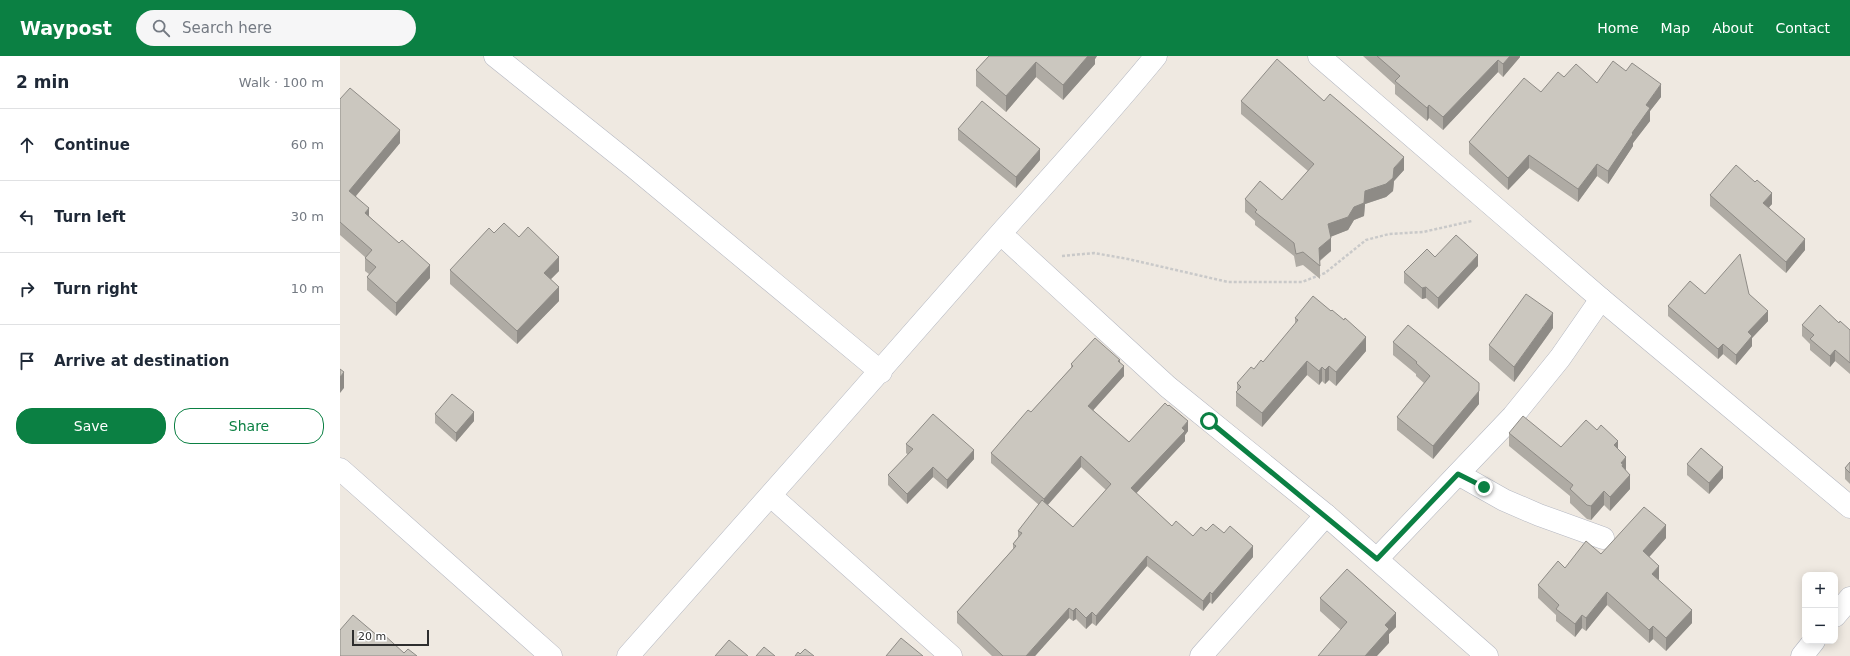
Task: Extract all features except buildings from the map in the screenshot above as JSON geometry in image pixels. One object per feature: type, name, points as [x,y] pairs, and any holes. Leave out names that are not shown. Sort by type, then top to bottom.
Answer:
[{"type":"street","points":[[495,56],[635,168],[881,372]]},
{"type":"street","points":[[628,656],[881,372],[1001,234],[1063,166],[1156,56]]},
{"type":"street","points":[[1327,58],[1501,213],[1601,299],[1850,507]]},
{"type":"street","points":[[1001,234],[1168,387],[1377,559],[1487,656]]},
{"type":"street","points":[[1377,559],[1513,416],[1560,358],[1601,299]]},
{"type":"street","points":[[340,469],[551,656]]},
{"type":"street","points":[[1458,474],[1511,503],[1539,515],[1603,538]]},
{"type":"street","points":[[771,496],[951,656]]},
{"type":"street","points":[[1201,656],[1326,516]]},
{"type":"street","points":[[1838,612],[1850,598]]},
{"type":"street","points":[[1802,656],[1812,644]]},
{"type":"path","points":[[1032,263],[1059,256],[1094,253],[1136,260],[1228,282],[1302,282],[1325,273],[1366,240],[1389,234],[1423,232],[1501,213]]},
{"type":"route","points":[[1209,421],[1377,559],[1458,474],[1484,487]]}]
